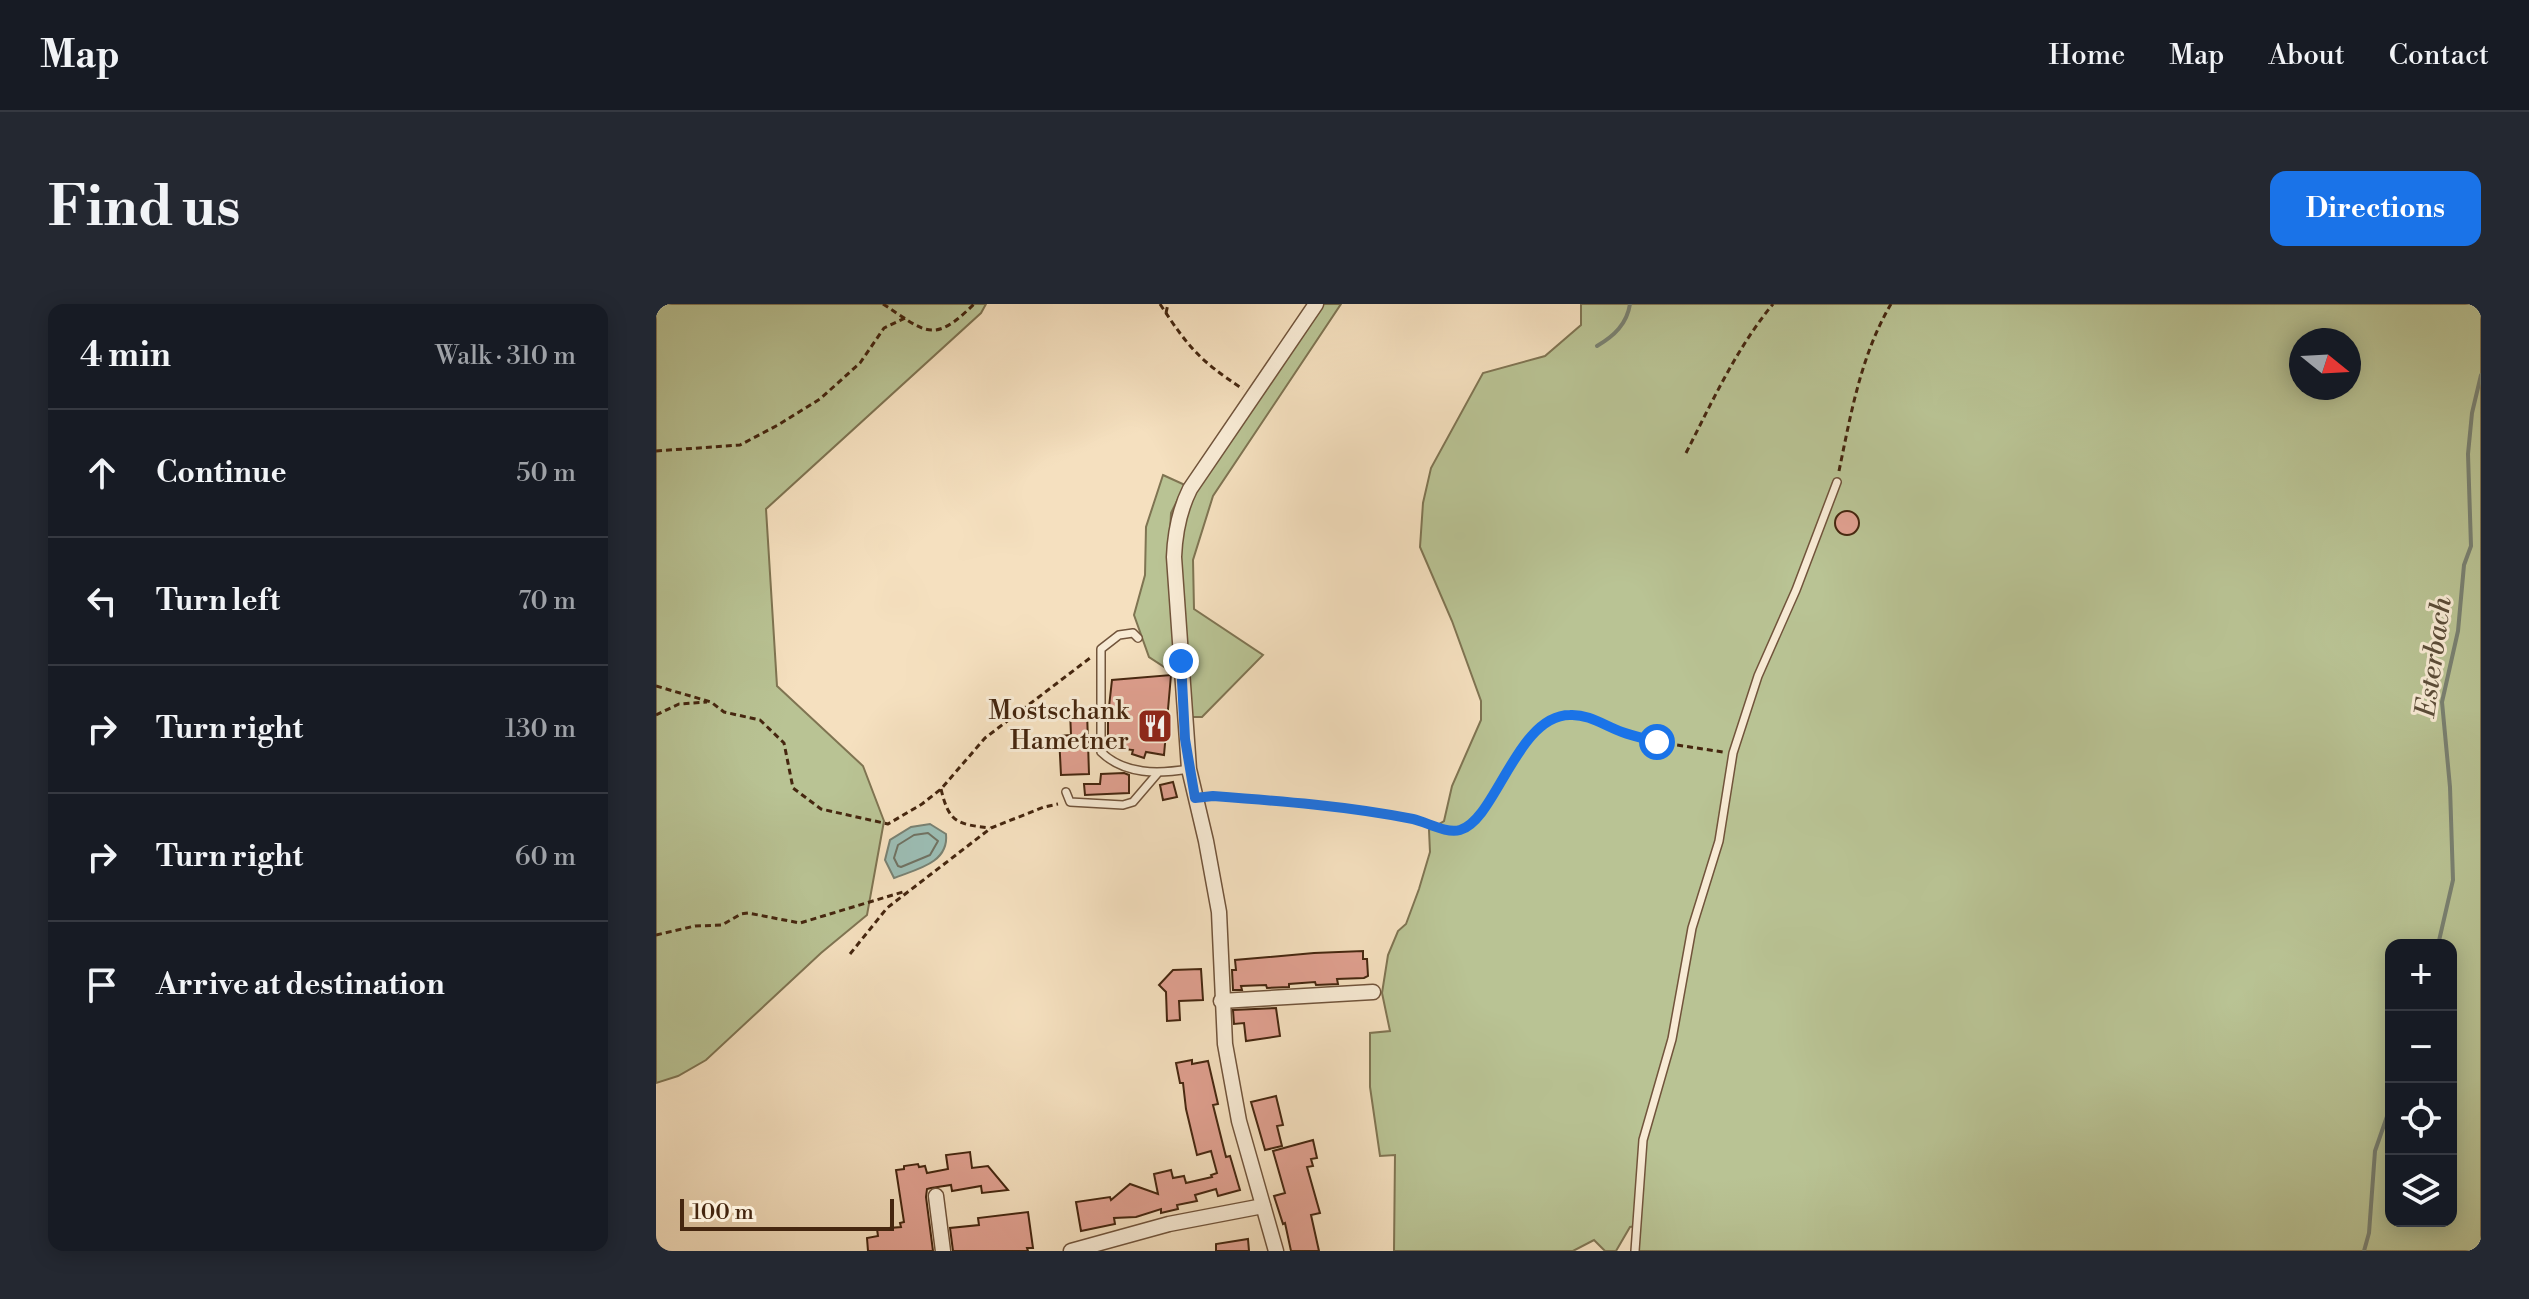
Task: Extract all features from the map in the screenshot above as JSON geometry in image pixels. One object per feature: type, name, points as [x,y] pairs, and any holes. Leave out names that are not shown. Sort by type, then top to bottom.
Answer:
[{"type":"street","points":[[1276,1251],[1231,1085],[1221,1001],[1219,912],[1189,769],[1174,583],[1175,533],[1190,489],[1316,304]]},
{"type":"street","points":[[1221,1001],[1373,992]]},
{"type":"street","points":[[936,1196],[943,1251]]},
{"type":"street","points":[[1071,1251],[1169,1224],[1263,1206]]},
{"type":"lane","points":[[1635,1251],[1643,1140],[1672,1039],[1698,905],[1719,841],[1733,753],[1758,676],[1800,580],[1837,482]]},
{"type":"lane","points":[[1138,638],[1133,633],[1119,635],[1101,649],[1101,752],[1112,763],[1157,774],[1189,769]]},
{"type":"lane","points":[[1066,792],[1070,802],[1123,805],[1133,802],[1157,774]]},
{"type":"path","points":[[883,304],[926,331],[942,331],[974,304]]},
{"type":"path","points":[[1160,304],[1189,347],[1210,367],[1253,395]]},
{"type":"path","points":[[1166,313],[1168,304]]},
{"type":"path","points":[[1686,453],[1753,328],[1773,304]]},
{"type":"path","points":[[1837,482],[1866,355],[1891,304]]},
{"type":"path","points":[[656,451],[740,445],[778,425],[820,399],[860,363],[884,328],[905,318]]},
{"type":"path","points":[[656,686],[711,702],[724,712],[760,720],[784,743],[793,788],[821,809],[888,824],[941,789],[985,738],[1101,649]]},
{"type":"path","points":[[656,715],[679,704],[711,702]]},
{"type":"path","points":[[1195,798],[1213,796],[1344,807],[1461,830],[1479,814],[1522,748],[1555,717],[1582,715],[1621,732],[1657,742],[1733,753]]},
{"type":"path","points":[[941,789],[946,810],[953,819],[991,828]]},
{"type":"path","points":[[850,954],[887,908],[991,828],[1044,807],[1070,802]]},
{"type":"path","points":[[656,935],[695,926],[722,925],[748,913],[800,923],[907,891]]},
{"type":"green space","points":[[656,304],[986,304],[981,313],[766,509],[777,686],[863,766],[884,821],[867,915],[821,953],[706,1060],[678,1076],[656,1083]]},
{"type":"green space","points":[[1322,304],[1341,304],[1213,496],[1193,560],[1194,609],[1263,655],[1202,717],[1192,717],[1178,556],[1185,512],[1200,481]]},
{"type":"green space","points":[[1581,304],[2481,304],[2481,1251],[1636,1251],[1638,1226],[1630,1227],[1616,1251],[1605,1251],[1594,1240],[1573,1251],[1394,1251],[1395,1155],[1380,1156],[1370,1087],[1370,1033],[1390,1031],[1382,993],[1388,955],[1398,931],[1406,924],[1419,889],[1430,852],[1429,830],[1444,821],[1452,786],[1481,720],[1481,701],[1452,621],[1420,547],[1423,503],[1431,468],[1483,373],[1545,356],[1581,325]]},
{"type":"green space","points":[[1163,475],[1185,485],[1171,513],[1169,553],[1178,676],[1149,657],[1134,615],[1145,575],[1146,527]]},
{"type":"water","points":[[930,824],[946,834],[942,852],[930,864],[894,878],[885,860],[890,840],[911,827]]},
{"type":"building","points":[[1842,511],[1852,511],[1859,518],[1859,528],[1852,535],[1842,535],[1835,528],[1835,518]]},
{"type":"building","points":[[1171,675],[1164,755],[1146,752],[1144,758],[1132,754],[1133,750],[1108,747],[1112,680]]},
{"type":"building","points":[[1070,711],[1087,711],[1089,774],[1061,775],[1059,736],[1071,735]]},
{"type":"building","points":[[1101,774],[1129,775],[1129,793],[1085,795],[1084,784],[1100,784]]},
{"type":"building","points":[[1173,782],[1177,797],[1163,800],[1160,785]]},
{"type":"building","points":[[1363,951],[1368,976],[1364,978],[1337,979],[1338,984],[1316,985],[1315,982],[1267,988],[1266,985],[1241,986],[1242,990],[1233,990],[1235,960]]},
{"type":"building","points":[[1201,969],[1203,1000],[1179,1001],[1180,1020],[1167,1021],[1166,992],[1159,985],[1173,970]]},
{"type":"building","points":[[1276,1008],[1280,1036],[1246,1041],[1244,1023],[1234,1024],[1233,1010]]},
{"type":"building","points":[[1192,1060],[1192,1064],[1208,1061],[1218,1104],[1213,1105],[1226,1157],[1230,1156],[1240,1190],[1218,1196],[1216,1189],[1195,1195],[1197,1201],[1177,1205],[1178,1209],[1114,1218],[1115,1224],[1081,1231],[1076,1202],[1110,1197],[1111,1200],[1130,1184],[1158,1194],[1154,1174],[1171,1170],[1173,1178],[1184,1176],[1186,1183],[1217,1173],[1211,1151],[1197,1155],[1183,1083],[1180,1083],[1176,1063]]},
{"type":"building","points":[[1276,1096],[1283,1125],[1277,1126],[1282,1146],[1265,1150],[1251,1102]]},
{"type":"building","points":[[1313,1140],[1317,1158],[1311,1159],[1313,1166],[1307,1167],[1320,1213],[1311,1215],[1319,1251],[1291,1251],[1285,1223],[1274,1196],[1285,1193],[1273,1151]]},
{"type":"building","points":[[970,1152],[972,1168],[988,1166],[1008,1190],[982,1193],[981,1186],[952,1191],[951,1185],[927,1189],[933,1251],[868,1251],[867,1238],[878,1236],[877,1229],[901,1227],[900,1223],[904,1222],[896,1170],[918,1164],[919,1167],[925,1166],[927,1173],[948,1169],[946,1155]]},
{"type":"building","points":[[1028,1212],[1033,1248],[1027,1248],[1028,1251],[953,1251],[950,1228],[979,1225],[978,1218]]},
{"type":"building","points":[[1248,1239],[1249,1251],[1216,1251],[1216,1244]]},
{"type":"waterway","name":"Esterbach","points":[[1597,346],[1619,329],[1630,304]]},
{"type":"waterway","name":"Esterbach","points":[[2439,939],[2453,880],[2450,787],[2442,702],[2458,631],[2464,565],[2471,546],[2468,454],[2472,413],[2481,375]]},
{"type":"waterway","name":"Esterbach","points":[[2364,1251],[2369,1233],[2375,1151],[2385,1122]]},
{"type":"place","name":"Mostschank Hametner","points":[[1155,726]]},
{"type":"route","points":[[1181,661],[1185,739],[1195,798],[1213,796],[1344,807],[1461,830],[1479,814],[1522,748],[1555,717],[1582,715],[1621,732],[1657,742]]}]
